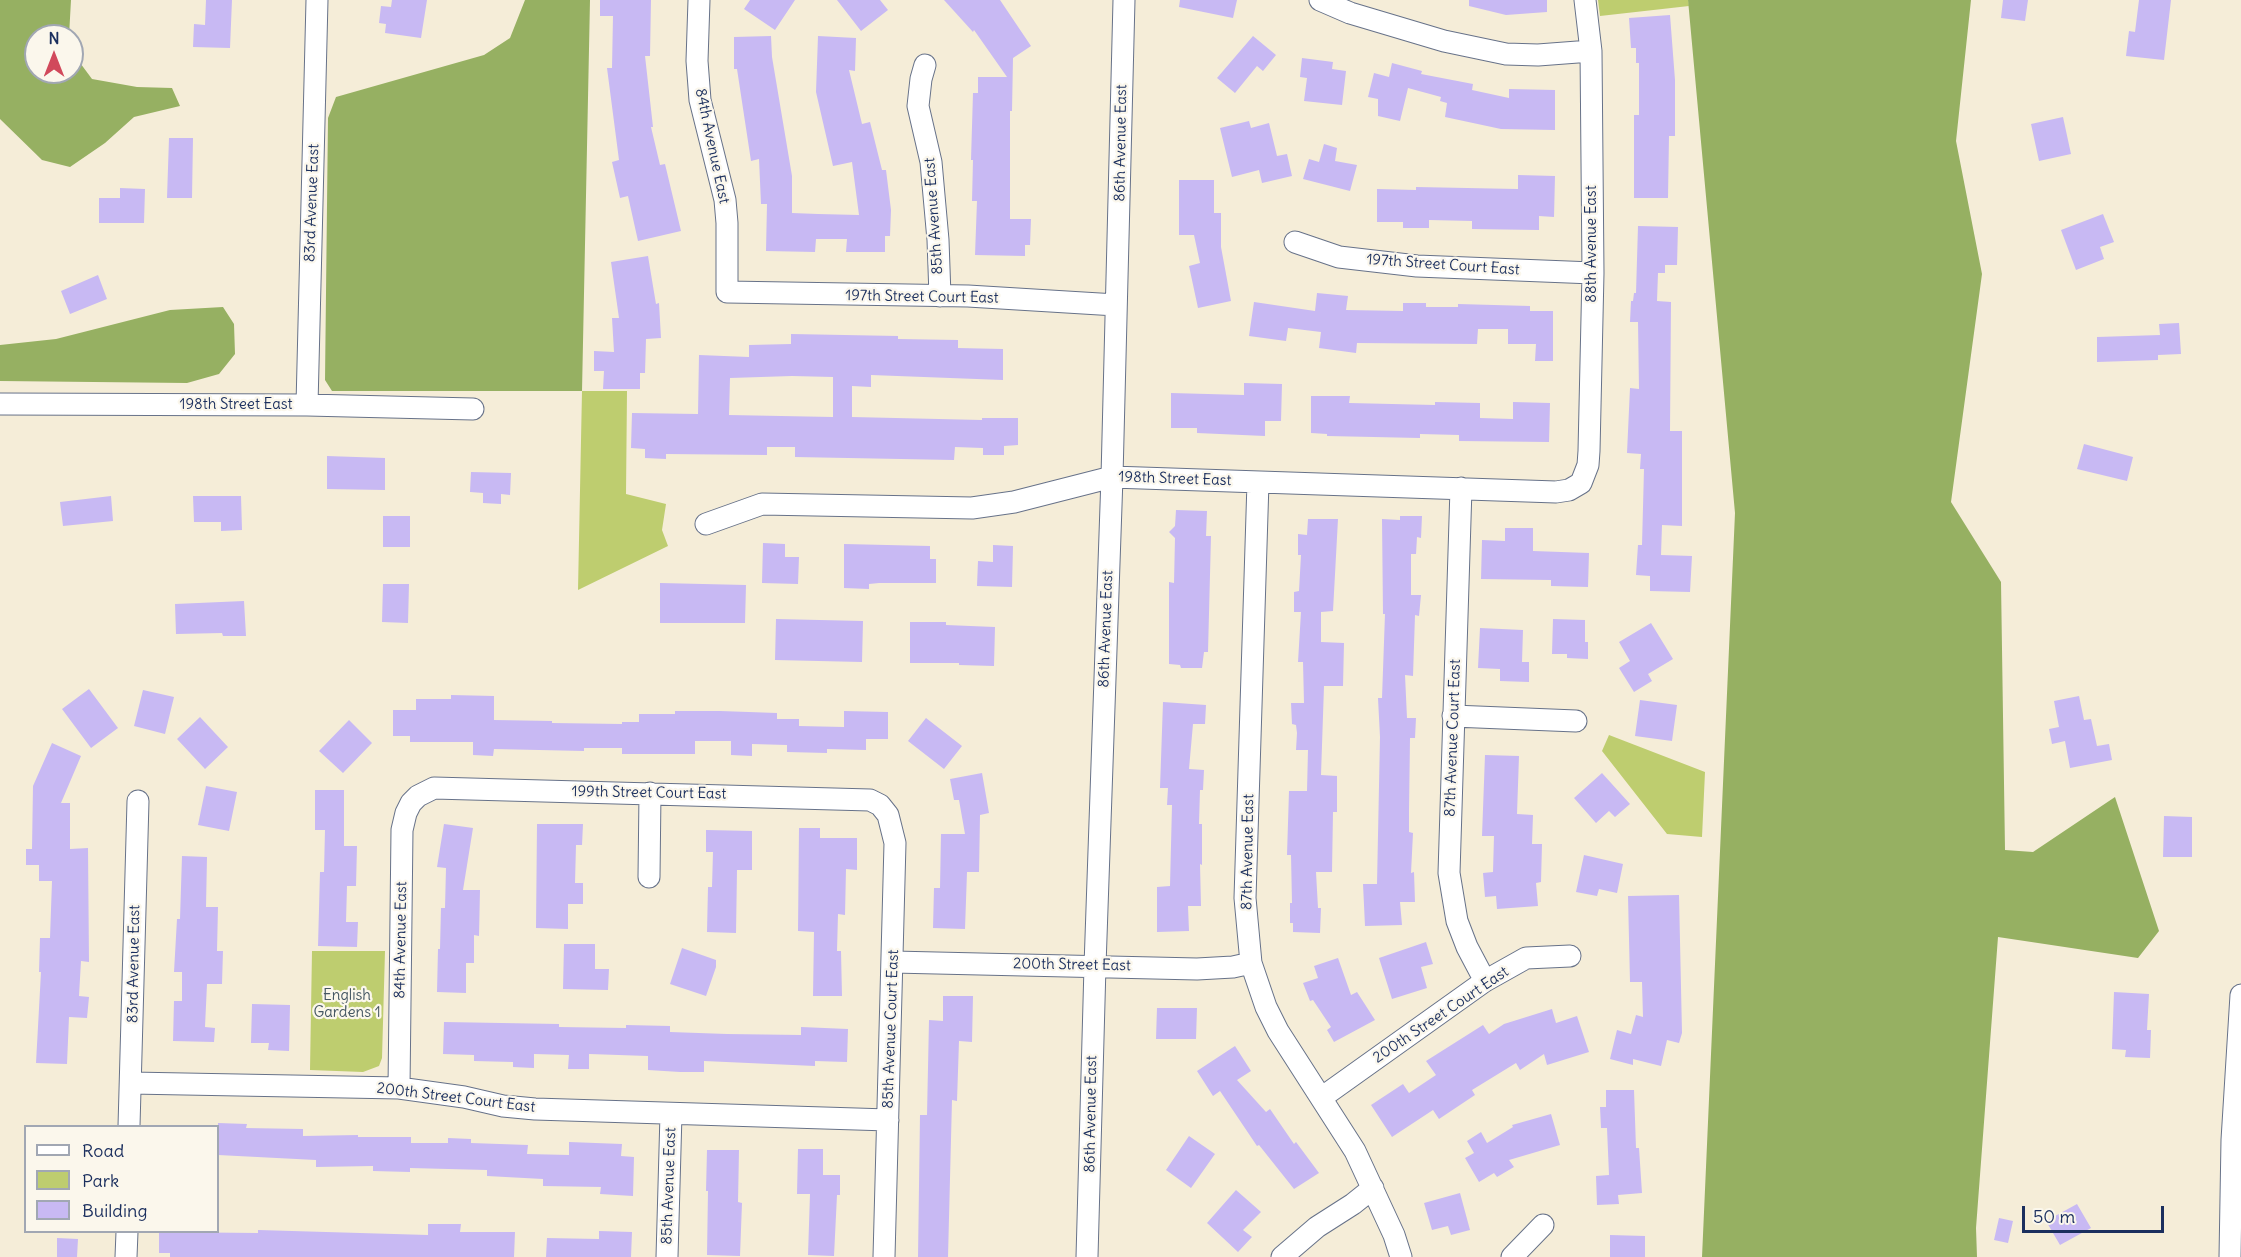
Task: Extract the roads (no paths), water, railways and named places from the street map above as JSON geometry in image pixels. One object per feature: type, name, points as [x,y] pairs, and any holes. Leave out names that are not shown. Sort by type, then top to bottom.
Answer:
[{"type":"street","name":"83rd Avenue East","points":[[306,405],[317,0]]},
{"type":"street","name":"84th Avenue East","points":[[699,0],[697,61],[700,100],[724,200],[727,223],[727,292]]},
{"type":"street","name":"86th Avenue East","points":[[1087,1257],[1112,477],[1124,0]]},
{"type":"street","points":[[1320,0],[1350,13],[1444,41],[1506,54],[1538,55],[1591,51]]},
{"type":"street","name":"88th Avenue East","points":[[1578,485],[1586,475],[1589,451],[1593,273],[1591,51],[1585,0]]},
{"type":"street","name":"85th Avenue East","points":[[925,66],[918,106],[931,162],[940,296]]},
{"type":"street","name":"197th Street Court East","points":[[1295,242],[1339,257],[1417,266],[1593,273]]},
{"type":"street","name":"197th Street Court East","points":[[727,292],[940,296],[1116,305]]},
{"type":"street","name":"198th Street East","points":[[0,404],[306,405],[473,410]]},
{"type":"street","name":"198th Street East","points":[[706,524],[762,504],[972,508],[1014,502],[1112,477],[1556,492],[1569,490],[1578,485]]},
{"type":"street","name":"87th Avenue East","points":[[1258,482],[1245,898],[1251,963],[1266,1006],[1278,1030],[1355,1151],[1394,1235],[1401,1257]]},
{"type":"street","name":"87th Avenue Court East","points":[[1461,488],[1449,873],[1457,921],[1467,947],[1485,981]]},
{"type":"street","points":[[1453,716],[1576,721]]},
{"type":"street","name":"199th Street Court East","points":[[418,796],[434,789],[650,793],[860,798],[880,805]]},
{"type":"street","points":[[649,878],[650,793]]},
{"type":"street","name":"84th Avenue East","points":[[399,1088],[402,830],[406,813],[418,796]]},
{"type":"street","name":"83rd Avenue East","points":[[129,1125],[138,801]]},
{"type":"street","name":"85th Avenue Court East","points":[[880,805],[888,815],[895,843],[884,1257]]},
{"type":"street","name":"200th Street Court East","points":[[1321,1098],[1485,981],[1526,958],[1570,956]]},
{"type":"street","name":"200th Street East","points":[[893,962],[1197,969],[1233,967],[1251,963]]},
{"type":"street","points":[[2230,1257],[2232,1140],[2241,994]]},
{"type":"street","name":"200th Street Court East","points":[[131,1083],[399,1088],[464,1097],[503,1106],[671,1114],[888,1120]]},
{"type":"street","name":"85th Avenue East","points":[[667,1257],[671,1114]]},
{"type":"street","points":[[1282,1257],[1317,1227],[1373,1188]]},
{"type":"street","points":[[1512,1257],[1543,1225]]},
{"type":"street","points":[[126,1257],[127,1233]]},
{"type":"park label","name":"English Gardens 1","points":[[347,1004]]}]
